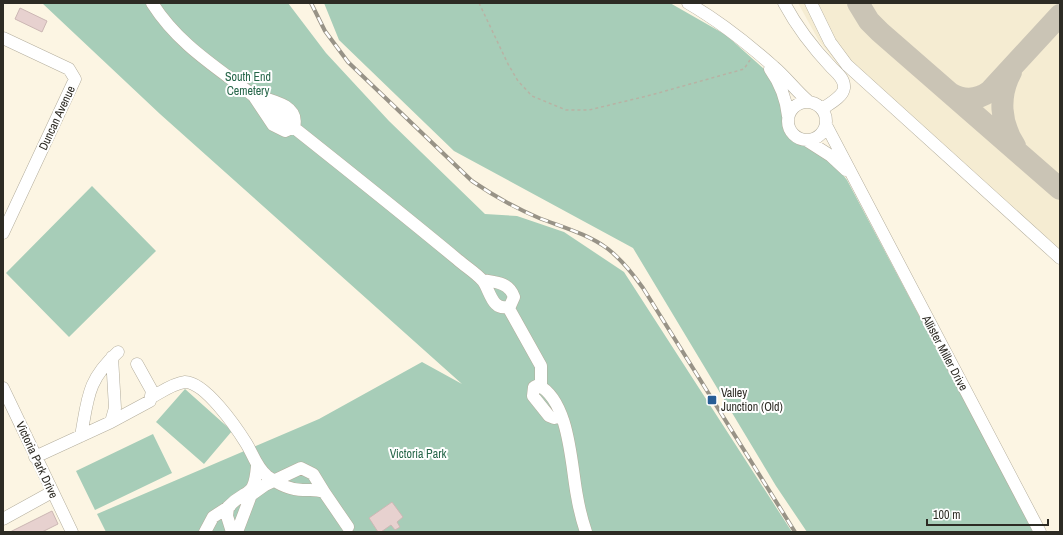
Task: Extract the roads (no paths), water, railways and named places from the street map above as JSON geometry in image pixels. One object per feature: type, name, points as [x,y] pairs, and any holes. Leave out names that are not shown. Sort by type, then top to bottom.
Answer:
[{"type":"street","points":[[152,3],[167,25],[190,48],[253,95],[287,107],[295,118],[294,127]]},
{"type":"street","points":[[688,3],[721,23],[757,52],[775,67],[808,101]]},
{"type":"street","points":[[784,3],[798,28],[820,56],[841,77],[844,83],[842,94],[822,109]]},
{"type":"street","points":[[811,3],[832,46],[847,65],[1060,258]]},
{"type":"street","name":"Duncan Avenue","points":[[3,38],[69,69],[75,79],[3,233]]},
{"type":"street","points":[[757,52],[781,87],[787,103],[787,122],[791,132],[801,139],[806,140],[821,134],[826,125],[826,117],[822,109],[814,102],[808,101],[796,105],[788,116]]},
{"type":"street","points":[[253,95],[265,116],[276,127],[285,131],[294,127]]},
{"type":"street","name":"Allister Miller Drive","points":[[826,125],[1040,532]]},
{"type":"street","points":[[294,127],[482,280],[495,303],[503,307],[508,307]]},
{"type":"street","name":"Allister Miller Drive","points":[[806,140],[831,156],[850,173]]},
{"type":"street","points":[[482,280],[501,284],[511,290],[514,299],[508,307]]},
{"type":"street","points":[[508,307],[541,366],[540,386],[533,389],[532,394],[552,418],[560,416],[569,444],[576,496],[586,532]]},
{"type":"street","points":[[82,436],[89,391],[100,372],[115,355],[115,408],[111,422]]},
{"type":"street","points":[[137,364],[152,391],[152,397]]},
{"type":"street","points":[[35,457],[111,422],[150,401],[152,397],[181,383],[195,385],[218,406],[238,430],[257,466],[275,481],[292,489],[318,490],[324,492]]},
{"type":"street","name":"Victoria Park Drive","points":[[3,388],[72,532]]},
{"type":"street","points":[[205,532],[213,517],[246,496],[254,486],[257,466]]},
{"type":"street","points":[[237,532],[251,495],[301,468],[313,474],[348,526]]},
{"type":"street","points":[[3,519],[52,492]]},
{"type":"street","points":[[230,506],[227,516],[232,532]]},
{"type":"railway","points":[[311,3],[325,31],[348,62],[472,181],[497,197],[522,210],[592,239],[608,249],[623,262],[643,288],[795,532]]},
{"type":"place","name":"Valley Junction (Old)","points":[[712,400]]},
{"type":"park label","name":"South End Cemetery","points":[[248,84]]},
{"type":"park label","name":"Victoria Park","points":[[418,454]]}]
